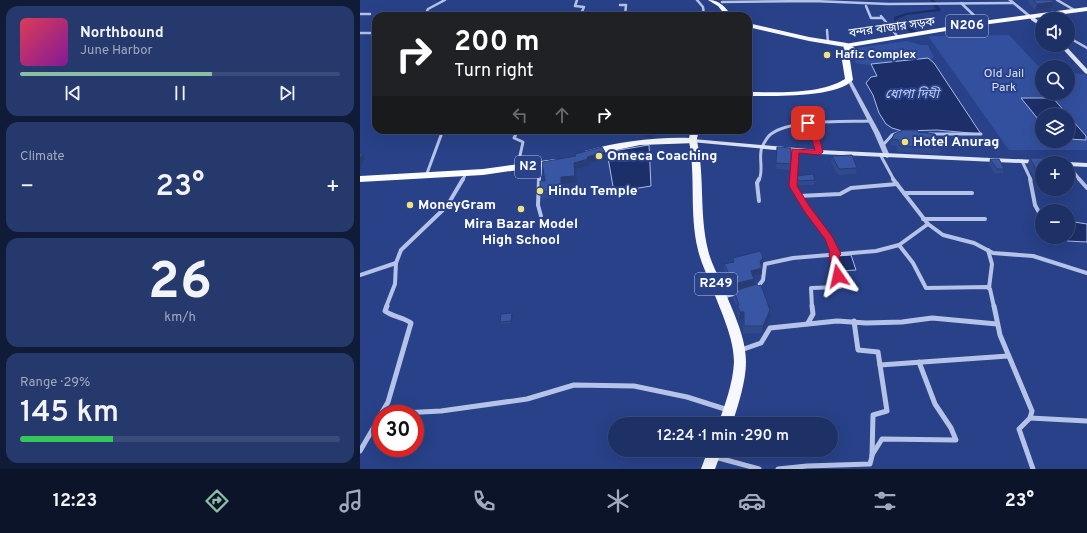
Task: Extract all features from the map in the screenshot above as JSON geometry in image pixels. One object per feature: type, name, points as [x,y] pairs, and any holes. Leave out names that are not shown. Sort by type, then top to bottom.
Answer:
[{"type":"highway","points":[[711,0],[720,5],[726,12]]},
{"type":"highway","points":[[722,1],[729,12]]},
{"type":"highway","name":"N206","points":[[850,48],[898,37],[982,23],[1032,18],[1087,9]]},
{"type":"highway","name":"বন্দর বাজার সড়ক","points":[[850,48],[1032,18],[1087,13]]},
{"type":"highway","points":[[752,94],[824,90],[844,85],[848,77],[846,69],[850,48]]},
{"type":"highway","points":[[579,156],[629,143],[672,140],[694,135]]},
{"type":"highway","name":"N2","points":[[360,178],[465,175],[517,169],[564,160]]},
{"type":"main road","name":"বন্দর বাজার সড়ক","points":[[752,26],[850,48]]},
{"type":"main road","points":[[1068,52],[1087,72]]},
{"type":"main road","points":[[694,135],[762,147],[795,151],[1035,162]]},
{"type":"main road","name":"R249","points":[[694,135],[697,160],[697,215],[703,251],[732,324],[739,351],[740,363],[728,417]]},
{"type":"main road","points":[[1075,165],[1087,165]]},
{"type":"street","points":[[427,12],[428,9],[445,0]]},
{"type":"street","points":[[577,0],[575,6],[584,7],[582,12]]},
{"type":"street","points":[[697,0],[703,7],[704,12]]},
{"type":"street","points":[[722,1],[779,0],[880,4],[961,4],[1012,2],[1032,18]]},
{"type":"street","points":[[909,0],[912,3]]},
{"type":"street","points":[[1057,0],[1076,11]]},
{"type":"street","points":[[961,4],[969,12],[972,12],[982,23]]},
{"type":"street","points":[[620,5],[626,5],[625,12]]},
{"type":"street","points":[[866,6],[871,18],[881,17],[898,37]]},
{"type":"street","points":[[360,14],[370,14]]},
{"type":"street","points":[[827,30],[828,43]]},
{"type":"street","points":[[360,33],[372,33]]},
{"type":"street","points":[[1075,41],[1087,48]]},
{"type":"street","points":[[848,77],[883,145],[884,156],[897,184],[928,224],[944,236],[974,244],[993,253],[1033,256],[1087,273]]},
{"type":"street","points":[[759,201],[757,183],[761,175],[760,160],[762,147],[770,134],[788,126],[808,123],[870,121]]},
{"type":"street","points":[[808,123],[815,136],[819,152]]},
{"type":"street","points":[[883,145],[892,135],[902,133]]},
{"type":"street","points":[[425,176],[441,134]]},
{"type":"street","points":[[516,134],[514,138],[523,142],[517,169]]},
{"type":"street","points":[[926,134],[981,134]]},
{"type":"street","points":[[795,151],[793,186],[829,238],[835,254],[840,287],[811,288],[813,314],[808,323]]},
{"type":"street","points":[[1022,161],[1031,180],[1035,205]]},
{"type":"street","points":[[541,165],[538,181],[538,211],[541,216]]},
{"type":"street","points":[[1075,173],[1087,188]]},
{"type":"street","points":[[386,405],[410,323],[407,319],[390,315],[385,311],[395,284],[396,263],[401,250],[447,206],[456,193],[465,175]]},
{"type":"street","points":[[799,196],[840,194],[851,188],[897,184]]},
{"type":"street","points":[[904,193],[972,193]]},
{"type":"street","points":[[923,219],[985,219]]},
{"type":"street","points":[[753,290],[758,288],[765,276],[765,264],[794,258],[876,251],[899,245],[928,224]]},
{"type":"street","points":[[899,245],[913,263],[926,288],[989,288]]},
{"type":"street","points":[[988,250],[992,258],[993,266],[989,288],[1000,335],[1032,411],[1030,418],[1019,429],[1032,469]]},
{"type":"street","points":[[360,275],[396,263]]},
{"type":"street","points":[[721,297],[741,292]]},
{"type":"street","points":[[739,351],[761,343],[770,328],[808,323],[854,321],[866,323],[902,322],[932,318],[998,324]]},
{"type":"street","points":[[778,469],[807,466],[870,464],[872,456],[873,415],[887,411],[877,351],[858,350],[854,321]]},
{"type":"street","points":[[880,365],[1008,356]]},
{"type":"street","points":[[872,456],[882,439],[956,440],[950,426],[939,412],[930,394],[919,362]]},
{"type":"street","points":[[424,412],[441,411],[527,399],[574,385],[634,386],[687,397],[730,410]]},
{"type":"street","points":[[1030,418],[1087,421]]},
{"type":"street","points":[[360,452],[372,430]]},
{"type":"street","points":[[712,459],[759,469]]},
{"type":"green space","name":"Old Jail Park","points":[[1009,35],[1035,63],[1035,100],[1075,100],[1075,73],[1085,74],[1087,76],[1087,150],[1009,150],[928,36]]},
{"type":"green space","points":[[907,41],[921,45],[928,45],[934,58],[894,65],[855,63],[857,48]]},
{"type":"water","name":"ধোপা দিঘী","points":[[928,58],[934,63],[981,134],[937,130],[902,131],[892,128],[886,124],[879,113],[873,95],[866,83],[871,77],[877,76],[871,64]]},
{"type":"water","points":[[1021,98],[1055,100],[1062,108],[1035,108],[1035,115]]},
{"type":"water","points":[[1075,123],[1086,136],[1086,140],[1075,139]]},
{"type":"water","points":[[649,145],[651,186],[614,192],[607,152]]},
{"type":"water","points":[[1075,222],[1087,224],[1087,242],[1075,241]]},
{"type":"water","points":[[851,255],[856,270],[840,271],[837,256]]},
{"type":"building","points":[[1033,0],[1052,0],[1054,2],[1037,4]]},
{"type":"building","points":[[903,130],[917,130],[918,132],[935,134],[941,148],[900,146],[898,140],[892,139],[894,134]]},
{"type":"building","points":[[602,147],[605,152],[587,157],[588,159],[574,163],[575,176],[561,177],[561,190],[540,192],[540,181],[545,181],[542,162],[576,156],[575,154]]},
{"type":"building","points":[[777,147],[791,148],[791,164],[776,163]]},
{"type":"building","points":[[852,155],[857,168],[839,169],[832,156]]},
{"type":"building","points":[[1030,158],[1035,158],[1035,168]]},
{"type":"building","points":[[990,159],[999,159],[1004,169],[997,169]]},
{"type":"building","points":[[813,174],[815,180],[798,181],[797,176]]},
{"type":"building","points":[[760,251],[763,256],[762,260],[760,261],[762,268],[751,271],[754,279],[734,284],[724,264],[734,262],[733,258]]},
{"type":"building","points":[[757,284],[758,286],[761,285],[770,310],[763,326],[744,326],[744,312],[740,312],[734,291]]},
{"type":"building","points":[[512,313],[511,321],[500,322],[501,314]]},
{"type":"waterway","points":[[914,32],[896,21],[895,18],[906,14],[939,10],[932,0]]},
{"type":"place","name":"Hafiz Complex","points":[[827,55]]},
{"type":"place","name":"Hotel Anurag","points":[[905,142]]},
{"type":"place","name":"Omeca Coaching","points":[[599,156]]},
{"type":"place","name":"Hindu Temple","points":[[540,191]]},
{"type":"place","name":"MoneyGram","points":[[410,205]]},
{"type":"place","name":"Mira Bazar Model High School","points":[[521,209]]},
{"type":"route","points":[[808,123],[815,136],[819,152],[795,151],[793,186],[807,209],[829,238],[836,254],[834,254],[838,276]]}]
